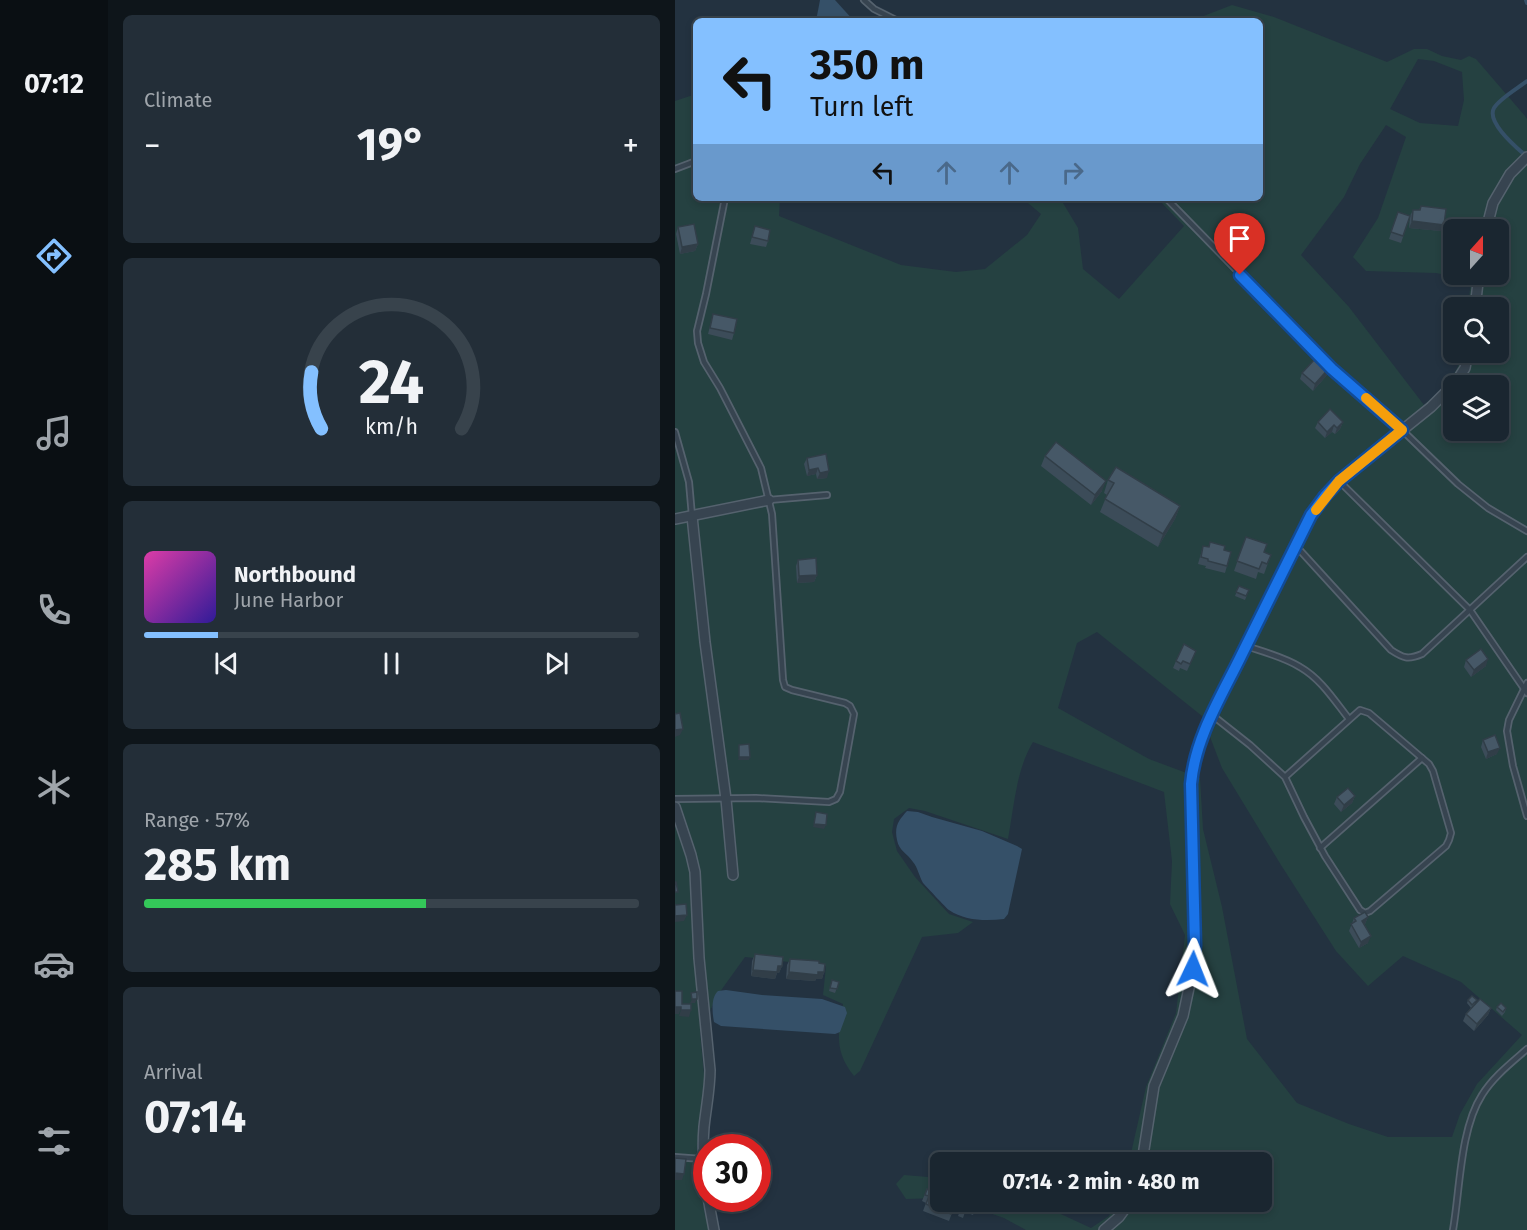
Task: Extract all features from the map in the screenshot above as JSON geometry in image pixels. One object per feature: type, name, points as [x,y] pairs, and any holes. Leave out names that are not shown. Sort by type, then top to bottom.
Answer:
[{"type":"street","points":[[1489,219],[1493,203],[1510,174],[1527,157]]},
{"type":"street","points":[[1144,1152],[1154,1086],[1183,1016],[1193,969],[1195,945],[1191,784],[1197,749],[1311,515],[1339,481],[1431,407],[1456,382],[1466,363]]},
{"type":"street","points":[[675,519],[769,500]]},
{"type":"street","points":[[692,516],[733,875]]},
{"type":"street","points":[[675,807],[691,855],[696,886],[699,958],[710,1070],[703,1134]]},
{"type":"street","points":[[711,1212],[714,1230]]},
{"type":"street","points":[[1104,1230],[1123,1212]]},
{"type":"lane","points":[[864,0],[892,18]]},
{"type":"lane","points":[[675,169],[693,162]]},
{"type":"lane","points":[[675,799],[756,798],[829,802],[836,799],[840,792],[854,714],[850,706],[845,703],[792,690],[785,687],[783,680],[772,514],[761,468],[704,362],[698,343],[697,331],[724,201]]},
{"type":"lane","points":[[1169,201],[1332,369],[1402,430],[1458,484],[1488,508],[1527,531]]},
{"type":"lane","points":[[675,432],[689,482],[692,516]]},
{"type":"lane","points":[[1339,481],[1470,610],[1526,688],[1509,720],[1507,731],[1513,766],[1527,816]]},
{"type":"lane","points":[[769,500],[827,495]]},
{"type":"lane","points":[[1296,546],[1391,650],[1401,657],[1413,658],[1422,654],[1527,557]]},
{"type":"lane","points":[[1246,646],[1301,667],[1326,690],[1349,719]]},
{"type":"lane","points":[[1212,715],[1285,777],[1320,848],[1360,910],[1365,913],[1446,846],[1449,840],[1451,833],[1429,764],[1368,713],[1360,710],[1285,777]]},
{"type":"lane","points":[[1320,848],[1422,758]]},
{"type":"lane","points":[[1453,1230],[1465,1139],[1473,1114],[1481,1095],[1527,1049]]},
{"type":"lane","points":[[675,1157],[693,1158]]},
{"type":"green space","points":[[1232,5],[1274,17],[1387,62],[1414,49],[1427,49],[1442,56],[1461,60],[1469,56],[1476,59],[1527,119],[1527,1230],[1026,1230],[1004,1218],[986,1212],[1056,1212],[1091,1228],[1109,1216],[1111,1212],[1272,1212],[1272,1152],[1131,1152],[1146,1087],[1176,1013],[1185,935],[1170,904],[1172,861],[1164,792],[1033,742],[1019,777],[1008,839],[925,811],[909,808],[894,819],[892,832],[897,851],[915,877],[949,914],[973,922],[958,933],[922,937],[860,1071],[854,1076],[840,1050],[843,1004],[823,995],[826,966],[745,957],[717,996],[700,1032],[705,1085],[699,1134],[693,1134],[693,1212],[705,1212],[710,1230],[675,1230],[675,101],[693,95],[693,201],[780,201],[779,216],[901,265],[956,272],[985,269],[1027,235],[1041,214],[1026,201],[1062,201],[1078,228],[1083,269],[1119,299],[1184,226],[1160,201],[1263,201],[1263,18],[1200,18]],"holes":[[[1418,59],[1434,61],[1462,72],[1464,100],[1458,126],[1420,123],[1390,109]],[[1386,125],[1406,137],[1378,218],[1353,257],[1366,271],[1443,274],[1443,219],[1509,219],[1509,285],[1470,285],[1469,297],[1509,297],[1509,363],[1459,363],[1453,375],[1509,375],[1509,441],[1443,441],[1443,388],[1424,405],[1349,307],[1301,255],[1344,197],[1360,164]],[[1097,632],[1202,716],[1222,768],[1281,865],[1336,951],[1368,986],[1403,956],[1461,982],[1522,1035],[1477,1084],[1460,1114],[1452,1137],[1388,1137],[1297,1103],[1247,1039],[1222,907],[1203,829],[1200,778],[1149,759],[1058,708],[1077,643]]]},
{"type":"green space","points":[[904,1175],[930,1177],[930,1198],[906,1199],[896,1184]]},
{"type":"water","points":[[820,0],[835,0],[851,18],[817,18]]},
{"type":"water","points":[[907,811],[918,812],[982,831],[1022,849],[1008,914],[1004,919],[976,919],[955,914],[923,883],[915,864],[901,849],[897,840],[898,824]]},
{"type":"water","points":[[718,991],[822,999],[845,1007],[847,1013],[840,1032],[835,1034],[721,1026],[714,1022],[713,1001]]},
{"type":"building","points":[[1421,206],[1446,209],[1443,225],[1412,221],[1413,210],[1420,210]]},
{"type":"building","points":[[1398,212],[1410,216],[1403,236],[1391,232]]},
{"type":"building","points":[[694,224],[698,244],[682,247],[678,227]]},
{"type":"building","points":[[755,226],[770,230],[768,241],[752,237]]},
{"type":"building","points":[[713,314],[737,319],[734,333],[710,328]]},
{"type":"building","points":[[1321,359],[1330,367],[1315,384],[1302,373],[1314,360],[1317,363]]},
{"type":"building","points":[[1330,409],[1343,422],[1337,428],[1334,425],[1327,432],[1318,422]]},
{"type":"building","points":[[1056,442],[1106,481],[1095,495],[1045,456]]},
{"type":"building","points":[[826,454],[829,471],[820,473],[818,468],[809,470],[807,458]]},
{"type":"building","points":[[1116,467],[1180,506],[1163,534],[1105,499],[1114,483],[1108,480]]},
{"type":"building","points":[[1246,537],[1267,544],[1264,552],[1271,555],[1267,564],[1262,562],[1259,569],[1237,561]]},
{"type":"building","points":[[1210,542],[1225,546],[1224,550],[1231,552],[1227,566],[1201,557],[1203,546],[1209,547]]},
{"type":"building","points":[[816,558],[817,575],[799,576],[798,560]]},
{"type":"building","points":[[1239,586],[1249,590],[1246,596],[1236,592]]},
{"type":"building","points":[[1184,644],[1196,651],[1190,664],[1183,661],[1181,664],[1176,661]]},
{"type":"building","points":[[1481,649],[1488,659],[1474,670],[1466,660]]},
{"type":"building","points":[[680,713],[683,729],[675,730],[675,714]]},
{"type":"building","points":[[1495,735],[1500,748],[1488,752],[1483,740]]},
{"type":"building","points":[[749,744],[750,757],[739,757],[739,745]]},
{"type":"building","points":[[1348,788],[1355,796],[1344,805],[1337,797]]},
{"type":"building","points":[[816,812],[827,814],[826,825],[814,824]]},
{"type":"building","points":[[686,904],[687,915],[675,916],[675,905]]},
{"type":"building","points":[[1365,912],[1368,917],[1362,921],[1371,936],[1361,942],[1351,924],[1356,921],[1354,918]]},
{"type":"building","points":[[755,954],[783,957],[782,966],[778,966],[777,972],[753,970]]},
{"type":"building","points":[[790,959],[819,961],[825,964],[824,972],[818,972],[818,975],[789,972]]},
{"type":"building","points":[[832,980],[839,982],[837,989],[830,988]]},
{"type":"building","points":[[675,991],[682,991],[682,1004],[691,1004],[691,1010],[681,1010],[681,1007],[675,1007]]},
{"type":"building","points":[[697,992],[697,999],[692,999],[691,993]]},
{"type":"building","points":[[1472,996],[1477,1000],[1472,1005],[1468,1000]]},
{"type":"building","points":[[1480,999],[1491,1008],[1477,1024],[1466,1014]]},
{"type":"building","points":[[1501,1003],[1506,1008],[1503,1012],[1497,1007]]},
{"type":"building","points":[[675,1158],[686,1159],[684,1174],[675,1173]]},
{"type":"building","points":[[927,1189],[930,1191],[930,1206],[926,1204],[929,1196],[925,1195]]},
{"type":"waterway","points":[[1526,156],[1503,134],[1493,114],[1494,108],[1500,101],[1527,81]]},
{"type":"slow traffic","points":[[1316,510],[1339,481],[1402,430],[1366,398]]},
{"type":"route","points":[[1193,969],[1195,945],[1191,784],[1197,749],[1311,515],[1339,481],[1402,430],[1332,369],[1240,275]]}]
